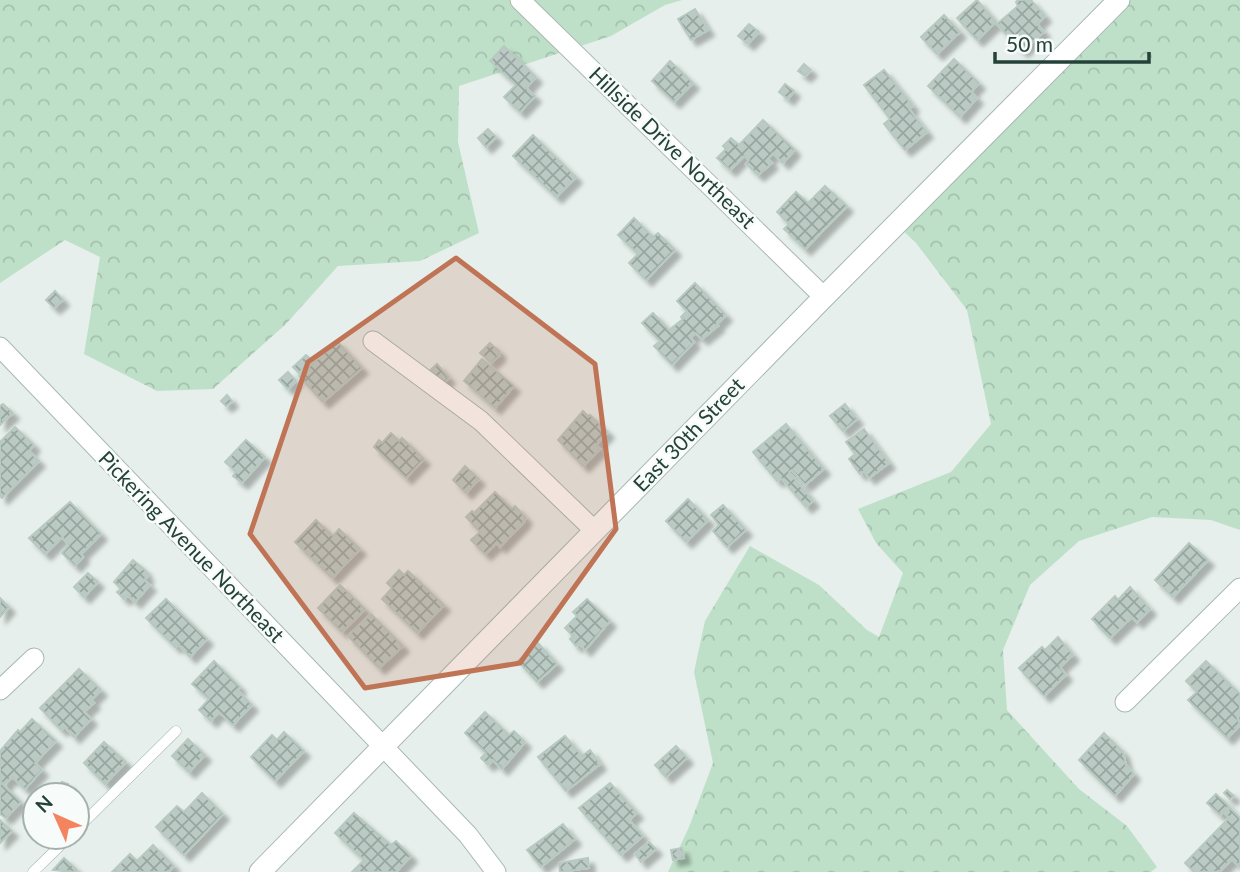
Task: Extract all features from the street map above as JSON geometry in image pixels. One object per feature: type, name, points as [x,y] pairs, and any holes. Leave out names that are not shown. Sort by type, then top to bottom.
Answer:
[{"type":"street","name":"Hillside Drive Northeast","points":[[520,0],[824,296]]},
{"type":"street","name":"East 30th Street","points":[[260,872],[824,296],[1119,0]]},
{"type":"street","points":[[373,341],[481,421],[595,531]]},
{"type":"street","name":"Pickering Avenue Northeast","points":[[0,346],[468,835],[496,872]]},
{"type":"street","points":[[1125,702],[1240,588]]},
{"type":"street","points":[[0,690],[33,658]]},
{"type":"lane","points":[[91,815],[176,731]]},
{"type":"lane","points":[[33,872],[55,851]]},
{"type":"highlighted area","points":[[456,258],[595,364],[616,529],[520,663],[365,688],[250,534],[308,362]]},
{"type":"green space","points":[[0,0],[682,0],[665,5],[611,36],[459,86],[458,142],[479,233],[420,261],[338,266],[285,325],[213,389],[157,391],[84,354],[100,257],[65,240],[0,283]]},
{"type":"green space","points":[[1119,0],[1240,0],[1240,530],[1211,520],[1152,517],[1079,541],[1030,585],[1003,650],[1007,710],[1079,789],[1127,826],[1157,867],[1151,872],[668,872],[689,827],[713,763],[694,672],[705,621],[750,546],[819,585],[867,630],[879,637],[903,573],[876,543],[858,509],[951,472],[991,424],[967,310],[916,243],[896,224]]},
{"type":"building","points":[[977,0],[996,22],[977,40],[957,18]]},
{"type":"building","points":[[1018,0],[1031,0],[1045,16],[1037,24],[1044,32],[1022,51],[997,24],[1018,6]]},
{"type":"building","points":[[695,9],[708,30],[691,40],[678,19]]},
{"type":"building","points":[[944,15],[960,32],[937,54],[921,37]]},
{"type":"building","points":[[749,24],[759,32],[748,44],[738,36]]},
{"type":"building","points":[[504,46],[536,77],[526,88],[535,96],[520,112],[504,97],[516,85],[490,61]]},
{"type":"building","points":[[954,59],[979,83],[971,92],[977,98],[960,117],[928,86]]},
{"type":"building","points":[[670,61],[693,83],[674,102],[652,81]]},
{"type":"building","points":[[804,64],[811,70],[805,76],[798,71]]},
{"type":"building","points":[[884,70],[913,106],[909,109],[927,132],[905,150],[884,124],[890,119],[864,85]]},
{"type":"building","points":[[785,84],[794,91],[788,99],[779,92]]},
{"type":"building","points":[[763,120],[794,149],[793,152],[783,163],[773,153],[768,159],[772,163],[758,175],[746,164],[749,160],[744,156],[730,170],[717,158],[726,149],[723,146],[731,138],[739,145]]},
{"type":"building","points":[[488,129],[496,137],[486,147],[478,138]]},
{"type":"building","points":[[533,135],[576,177],[556,197],[513,156]]},
{"type":"building","points":[[825,186],[847,206],[805,249],[784,229],[789,224],[777,212],[796,192],[808,203]]},
{"type":"building","points":[[634,218],[653,237],[658,233],[675,250],[646,280],[629,263],[638,254],[618,235]]},
{"type":"building","points":[[695,283],[726,315],[716,325],[718,326],[702,339],[696,333],[690,338],[694,342],[672,365],[654,346],[660,341],[642,323],[653,313],[669,330],[683,319],[681,317],[687,311],[677,301]]},
{"type":"building","points":[[55,291],[63,300],[54,308],[46,300]]},
{"type":"building","points":[[337,341],[362,368],[323,402],[299,376]]},
{"type":"building","points":[[490,343],[500,352],[491,363],[480,353]]},
{"type":"building","points":[[306,355],[312,360],[299,373],[293,367]]},
{"type":"building","points":[[482,359],[514,386],[495,408],[464,381]]},
{"type":"building","points":[[437,364],[449,378],[438,388],[426,374]]},
{"type":"building","points":[[288,372],[296,381],[288,389],[279,380]]},
{"type":"building","points":[[227,395],[232,401],[226,406],[221,401]]},
{"type":"building","points":[[3,404],[13,413],[0,425],[0,406]]},
{"type":"building","points":[[845,404],[857,419],[843,431],[830,416]]},
{"type":"building","points":[[583,411],[608,432],[596,445],[600,449],[583,466],[558,440]]},
{"type":"building","points":[[786,424],[824,469],[805,485],[792,470],[789,472],[813,501],[806,507],[781,478],[777,481],[753,452]]},
{"type":"building","points":[[15,427],[34,445],[29,451],[39,461],[2,498],[0,442]]},
{"type":"building","points":[[864,429],[889,463],[869,478],[864,471],[860,474],[849,459],[855,454],[846,442]]},
{"type":"building","points":[[391,433],[399,441],[402,438],[424,459],[406,478],[374,447],[379,440],[382,443]]},
{"type":"building","points":[[246,440],[265,457],[242,483],[233,476],[236,472],[225,462]]},
{"type":"building","points":[[465,466],[479,479],[466,493],[453,480]]},
{"type":"building","points":[[495,492],[512,509],[515,506],[526,518],[500,547],[497,543],[485,554],[471,540],[480,532],[466,517],[472,511],[474,513]]},
{"type":"building","points":[[688,499],[708,520],[686,542],[666,521]]},
{"type":"building","points":[[70,502],[101,534],[81,554],[83,557],[75,566],[62,553],[69,545],[62,537],[45,554],[29,538]]},
{"type":"building","points":[[723,505],[746,530],[727,547],[713,531],[719,525],[711,515]]},
{"type":"building","points":[[316,520],[333,536],[339,529],[360,549],[332,578],[295,542]]},
{"type":"building","points":[[1189,543],[1208,560],[1173,597],[1155,580]]},
{"type":"building","points":[[133,560],[146,571],[144,574],[148,576],[144,580],[150,585],[135,602],[128,595],[124,599],[117,592],[121,589],[114,582]]},
{"type":"building","points":[[399,570],[404,575],[408,571],[444,605],[417,633],[382,599],[392,588],[387,583]]},
{"type":"building","points":[[88,573],[98,582],[84,597],[74,587]]},
{"type":"building","points":[[340,585],[365,609],[342,632],[318,608]]},
{"type":"building","points":[[1130,587],[1150,609],[1137,622],[1132,617],[1110,638],[1092,619],[1115,596],[1118,600]]},
{"type":"building","points":[[0,598],[9,607],[0,617]]},
{"type":"building","points":[[166,599],[207,639],[190,657],[178,644],[175,647],[146,618]]},
{"type":"building","points":[[587,599],[610,621],[585,650],[579,643],[576,646],[570,639],[573,636],[565,628],[577,616],[573,612]]},
{"type":"building","points":[[371,614],[403,646],[379,668],[348,636]]},
{"type":"building","points":[[1058,637],[1073,655],[1060,667],[1066,675],[1044,696],[1019,668],[1042,647],[1045,650]]},
{"type":"building","points":[[538,643],[557,664],[537,682],[518,661]]},
{"type":"building","points":[[214,661],[240,687],[237,690],[252,705],[233,725],[219,712],[211,721],[199,710],[209,699],[192,684]]},
{"type":"building","points":[[1206,661],[1240,694],[1240,715],[1237,717],[1240,725],[1227,738],[1188,700],[1197,692],[1186,681]]},
{"type":"building","points":[[79,669],[101,690],[91,700],[94,703],[84,712],[91,719],[74,737],[65,727],[61,730],[40,708]]},
{"type":"building","points":[[485,712],[509,735],[514,731],[525,742],[502,769],[493,760],[488,765],[481,758],[486,753],[465,733]]},
{"type":"building","points":[[32,719],[56,741],[35,763],[42,770],[32,781],[21,781],[21,785],[12,777],[4,785],[0,781],[0,751],[18,730],[20,732]]},
{"type":"building","points":[[284,732],[304,751],[275,781],[251,757],[272,735],[277,740]]},
{"type":"building","points":[[1104,733],[1123,752],[1126,765],[1134,774],[1115,796],[1079,760]]},
{"type":"building","points":[[565,736],[582,756],[590,750],[600,764],[566,791],[538,757]]},
{"type":"building","points":[[188,739],[205,755],[189,772],[172,756]]},
{"type":"building","points":[[104,742],[126,762],[105,784],[84,763]]},
{"type":"building","points":[[676,746],[687,758],[666,777],[655,765]]},
{"type":"building","points":[[0,782],[21,802],[6,818],[0,814]]},
{"type":"building","points":[[610,783],[637,813],[629,820],[643,836],[621,855],[579,808]]},
{"type":"building","points":[[1227,790],[1234,796],[1230,799],[1224,793]]},
{"type":"building","points":[[202,793],[223,814],[184,855],[156,827],[177,806],[184,812]]},
{"type":"building","points":[[1216,794],[1229,806],[1220,815],[1207,803]]},
{"type":"building","points":[[1230,808],[1240,818],[1240,867],[1232,859],[1219,872],[1194,872],[1185,863],[1229,818],[1225,813]]},
{"type":"building","points":[[354,813],[391,845],[396,841],[411,856],[396,872],[352,872],[364,860],[335,833]]},
{"type":"building","points":[[0,820],[12,831],[0,843]]},
{"type":"building","points":[[563,824],[575,839],[541,867],[527,850]]},
{"type":"building","points":[[649,842],[656,849],[641,862],[635,854]]},
{"type":"building","points":[[153,845],[174,866],[168,872],[112,872],[130,854],[137,861]]},
{"type":"building","points":[[682,848],[684,858],[673,860],[671,850]]},
{"type":"building","points":[[64,858],[77,870],[75,872],[53,870]]},
{"type":"building","points":[[588,858],[589,868],[560,872],[559,863]]}]
